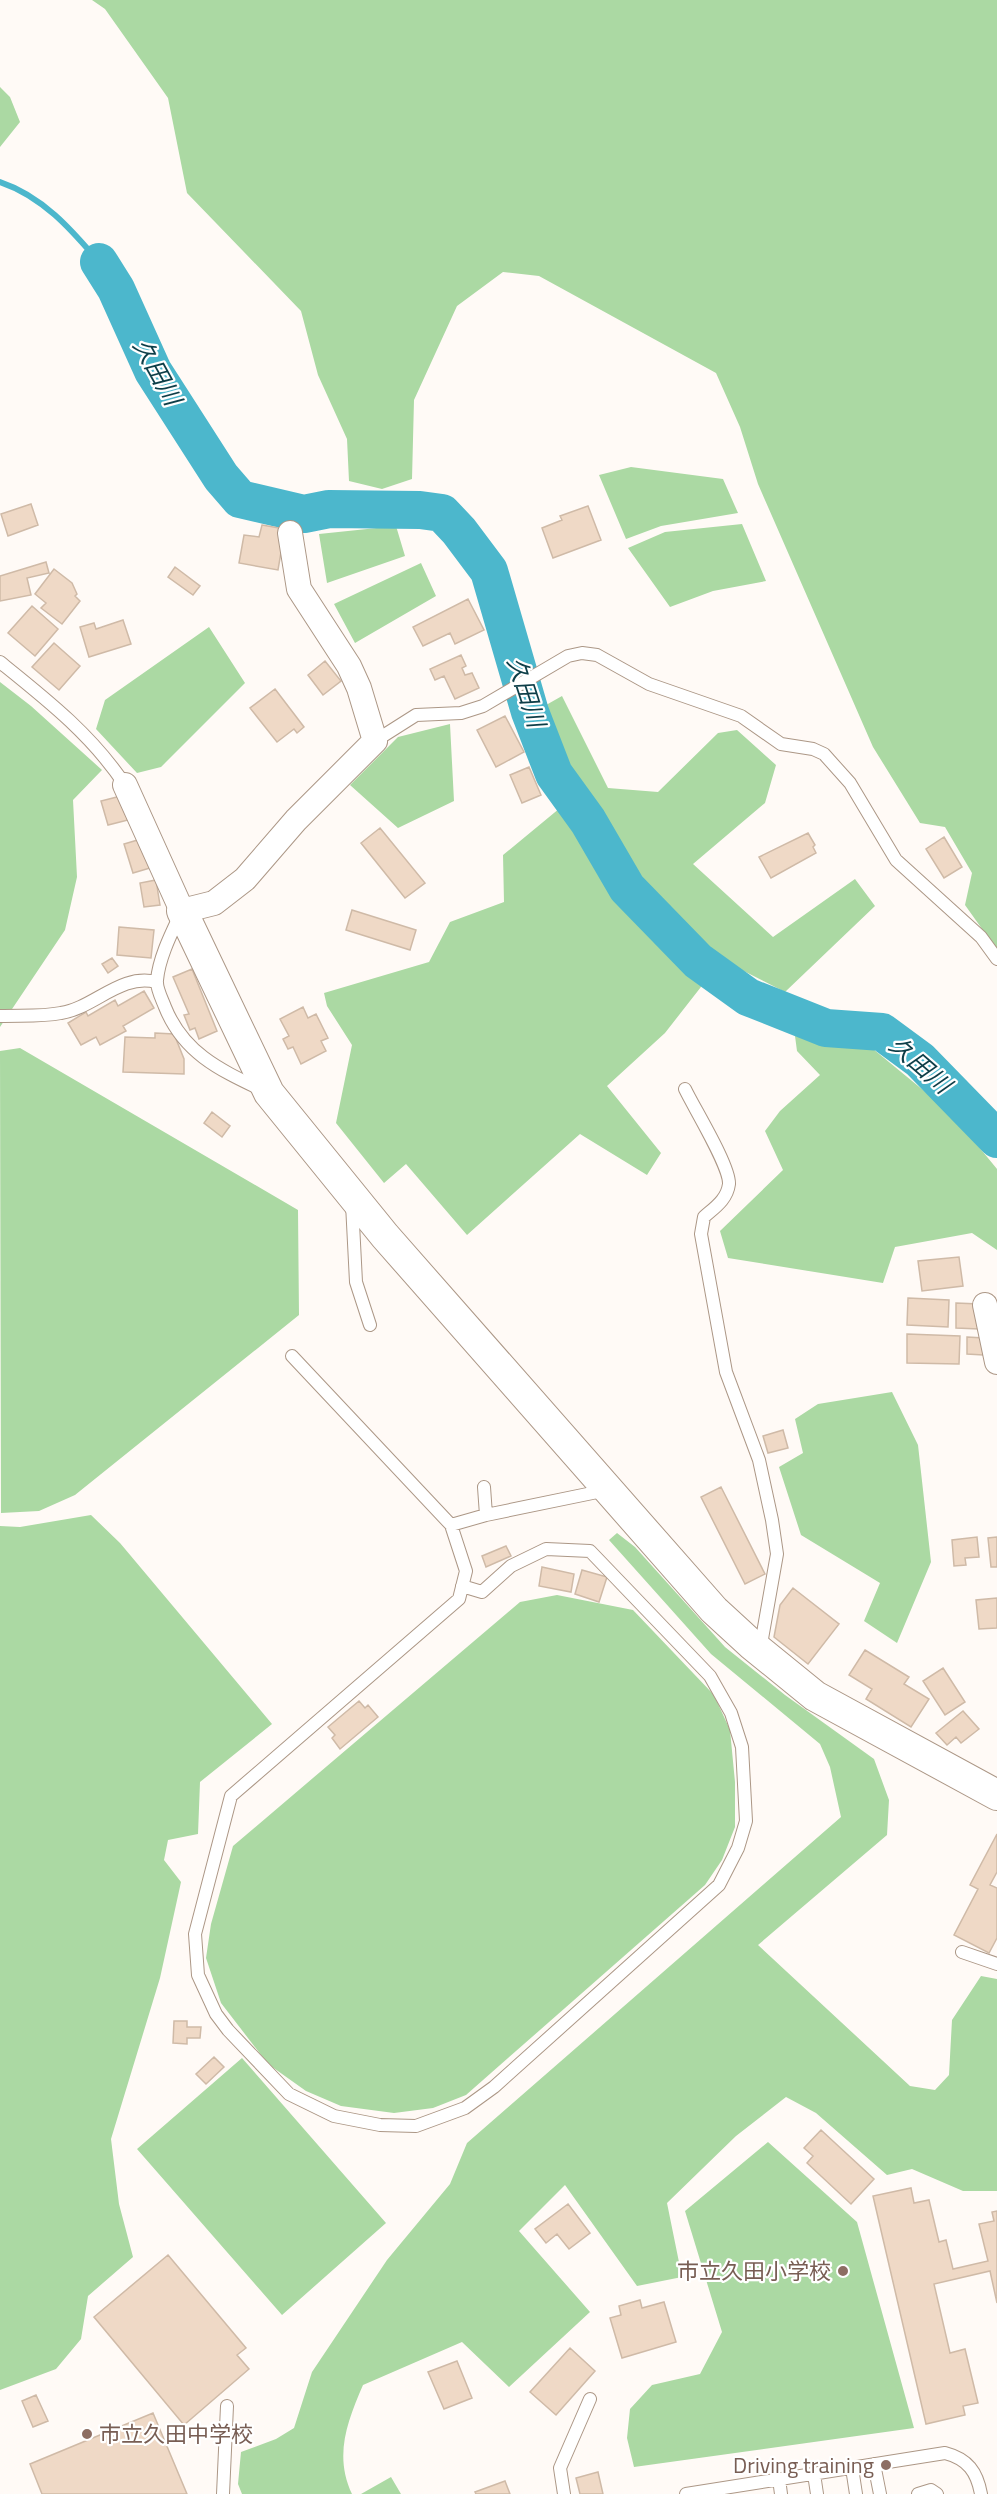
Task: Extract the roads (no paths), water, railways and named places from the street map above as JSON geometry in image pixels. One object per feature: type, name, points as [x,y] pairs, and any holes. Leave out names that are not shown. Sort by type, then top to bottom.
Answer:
[{"type":"street","points":[[182,911],[214,903],[245,879],[296,820],[375,741],[358,687],[348,666],[299,589],[290,533]]},
{"type":"street","points":[[125,785],[269,1093],[351,1197],[714,1610],[759,1651],[815,1696],[997,1795]]},
{"type":"street","points":[[985,1305],[997,1362]]},
{"type":"lane","points":[[375,741],[416,715],[473,710],[568,656],[582,653],[597,655],[649,684],[741,716],[781,744],[813,749],[824,754],[850,783],[896,860],[981,937],[997,959]]},
{"type":"lane","points":[[0,662],[86,736],[109,760],[125,785]]},
{"type":"lane","points":[[182,911],[171,935],[156,982],[171,1021],[185,1043],[212,1066],[269,1093]]},
{"type":"lane","points":[[0,1016],[60,1014],[79,1009],[129,982],[156,982]]},
{"type":"lane","points":[[685,1089],[725,1168],[729,1184],[722,1202],[704,1217],[701,1234],[726,1372],[759,1460],[777,1554],[759,1651]]},
{"type":"lane","points":[[351,1197],[356,1282],[370,1325]]},
{"type":"lane","points":[[292,1356],[451,1525],[466,1571],[462,1586],[459,1599],[231,1796],[195,1934],[198,1975],[216,2014],[289,2094],[334,2116],[380,2125],[416,2126],[465,2108],[494,2087],[719,1885],[738,1848],[746,1821],[741,1747],[731,1713],[710,1676],[590,1551],[546,1549],[511,1566],[482,1592],[462,1586]]},
{"type":"lane","points":[[484,1487],[486,1515]]},
{"type":"lane","points":[[451,1525],[486,1515],[609,1489]]},
{"type":"lane","points":[[962,1952],[997,1964]]},
{"type":"lane","points":[[564,2494],[560,2468],[590,2399]]},
{"type":"lane","points":[[222,2494],[227,2406]]},
{"type":"lane","points":[[686,2494],[945,2453],[957,2456],[978,2476],[981,2494]]},
{"type":"lane","points":[[874,2464],[880,2494]]},
{"type":"lane","points":[[852,2468],[856,2494]]},
{"type":"lane","points":[[814,2474],[816,2494]]},
{"type":"lane","points":[[779,2479],[781,2494]]},
{"type":"lane","points":[[918,2494],[931,2490],[937,2494]]},
{"type":"waterway","points":[[0,182],[29,196],[55,215],[99,262]]},
{"type":"waterway","name":"久田川","points":[[99,262],[116,289],[153,371],[221,477],[240,499],[304,514],[329,509],[420,510],[442,513],[459,531],[489,571],[530,712],[554,774],[588,821],[627,888],[698,961],[748,997],[826,1028],[882,1032],[920,1060],[997,1139]]},
{"type":"place","name":"市立久田小学校","points":[[843,2271]]},
{"type":"place","name":"市立久田中学校","points":[[87,2434]]},
{"type":"place","name":"Driving training","points":[[886,2465]]}]
